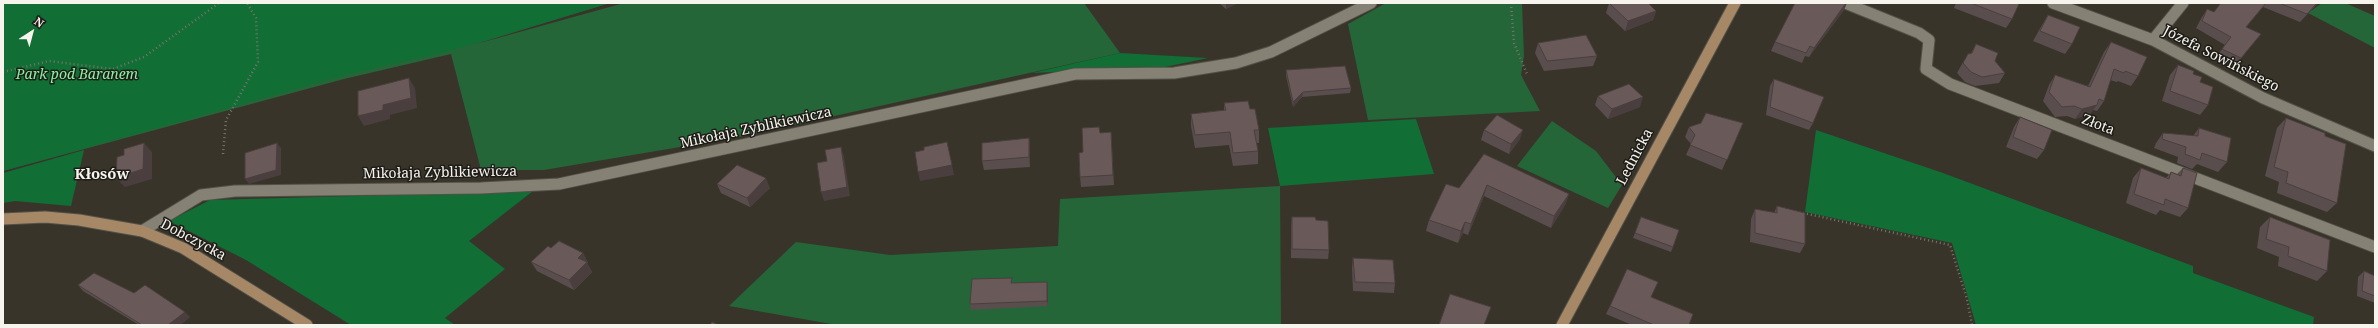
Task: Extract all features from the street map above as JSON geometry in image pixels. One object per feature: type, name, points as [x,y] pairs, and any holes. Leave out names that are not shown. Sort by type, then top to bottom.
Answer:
[{"type":"main road","name":"Lednicka","points":[[1562,325],[1735,3]]},
{"type":"main road","name":"Dobczycka","points":[[3,219],[45,217],[79,220],[142,231],[183,248],[307,325]]},
{"type":"street","name":"Mikołaja Zyblikiewicza","points":[[142,231],[201,195],[235,191],[481,188],[559,184],[1075,74],[1174,73],[1236,62],[1271,52],[1371,3]]},
{"type":"street","name":"Złota","points":[[1845,3],[1919,33],[1930,40],[1926,69],[1950,84],[2375,247]]},
{"type":"street","name":"Józefa Sowińskiego","points":[[2053,3],[2153,40],[2263,98],[2375,146]]},
{"type":"street","points":[[2153,40],[2183,3]]},
{"type":"path","points":[[3,72],[49,61],[113,69],[144,57],[219,3]]},
{"type":"path","points":[[223,154],[226,120],[258,62],[256,18],[247,3]]},
{"type":"path","points":[[1511,3],[1514,43],[1527,74]]},
{"type":"path","points":[[1798,213],[1804,213],[1950,245],[1967,299],[1972,325]]},
{"type":"green space","points":[[3,3],[610,3],[476,44],[624,3],[1084,3],[1120,53],[739,137],[544,170],[481,170],[451,54],[344,79],[3,171]]},
{"type":"green space","name":"Park pod Baranem","points":[[3,3],[610,3],[449,51],[348,74],[3,171]]},
{"type":"green space","points":[[1386,3],[1522,3],[1524,56],[1521,75],[1540,111],[1368,120],[1348,24]]},
{"type":"green space","points":[[2322,3],[2345,3],[2375,16],[2375,48],[2308,13]]},
{"type":"green space","points":[[1120,53],[1208,58],[1165,67],[1032,73]]},
{"type":"green space","points":[[1416,119],[1434,174],[1280,186],[1268,128]]},
{"type":"green space","points":[[1552,121],[1596,151],[1622,185],[1608,208],[1517,166]]},
{"type":"green space","points":[[1816,130],[1943,173],[2193,266],[2193,273],[2314,317],[2313,325],[1976,325],[1952,243],[1805,212]]},
{"type":"green space","points":[[84,150],[71,206],[15,201],[3,203],[3,173]]},
{"type":"green space","points":[[1280,186],[1281,325],[837,325],[729,306],[796,242],[890,255],[1058,246],[1060,199]]},
{"type":"green space","points":[[533,191],[469,241],[505,269],[445,318],[455,325],[351,325],[246,260],[169,221],[210,200]]},
{"type":"building","points":[[1609,3],[1648,3],[1656,11],[1628,21]]},
{"type":"building","points":[[1795,3],[1846,3],[1814,48],[1810,46],[1806,53],[1775,42]]},
{"type":"building","points":[[1971,3],[2018,3],[2019,4],[2012,19]]},
{"type":"building","points":[[2221,3],[2266,3],[2246,27],[2261,34],[2241,58],[2222,49],[2231,37],[2202,21],[2207,9],[2214,12]]},
{"type":"building","points":[[2279,3],[2317,3],[2307,14]]},
{"type":"building","points":[[2048,15],[2080,27],[2072,44],[2040,31]]},
{"type":"building","points":[[1586,35],[1597,56],[1547,61],[1538,43]]},
{"type":"building","points":[[2111,42],[2147,57],[2138,76],[2114,69],[2104,101],[2099,99],[2097,105],[2082,109],[2074,106],[2062,107],[2049,92],[2055,75],[2090,87]]},
{"type":"building","points":[[1976,44],[1998,53],[1995,61],[2005,73],[1982,77],[1971,72],[1963,63],[1968,54],[1972,53]]},
{"type":"building","points":[[2178,65],[2194,71],[2193,74],[2202,77],[2200,82],[2213,87],[2208,105],[2170,91]]},
{"type":"building","points":[[1345,66],[1351,88],[1303,92],[1293,102],[1286,70]]},
{"type":"building","points":[[409,78],[411,98],[383,105],[383,110],[358,116],[358,91]]},
{"type":"building","points":[[1774,79],[1824,97],[1813,123],[1770,107]]},
{"type":"building","points":[[1629,84],[1643,97],[1612,109],[1598,96]]},
{"type":"building","points":[[1248,101],[1250,109],[1255,109],[1259,130],[1254,130],[1258,151],[1233,153],[1230,132],[1195,135],[1191,114],[1226,110],[1224,103]]},
{"type":"building","points":[[1706,113],[1743,123],[1727,160],[1690,145],[1695,135],[1689,127],[1701,123]]},
{"type":"building","points":[[1497,115],[1523,130],[1511,144],[1484,130]]},
{"type":"building","points":[[2020,117],[2052,130],[2044,150],[2013,137]]},
{"type":"building","points":[[2286,118],[2325,133],[2325,136],[2346,144],[2337,203],[2286,183],[2288,172],[2274,167]]},
{"type":"building","points":[[1099,127],[1100,133],[1111,132],[1113,175],[1080,177],[1079,153],[1083,152],[1082,128]]},
{"type":"building","points":[[2199,128],[2231,138],[2227,162],[2202,153],[2200,160],[2185,154],[2186,147],[2162,139],[2163,133],[2198,136]]},
{"type":"building","points":[[1029,138],[1029,157],[982,161],[982,143]]},
{"type":"building","points":[[947,142],[952,165],[918,172],[915,152],[924,150],[924,147]]},
{"type":"building","points":[[144,143],[143,169],[116,178],[117,157],[124,155],[124,149]]},
{"type":"building","points":[[277,143],[276,170],[245,179],[245,153]]},
{"type":"building","points":[[841,147],[847,187],[821,192],[817,163],[827,161],[825,150]]},
{"type":"building","points":[[1484,154],[1569,194],[1554,216],[1487,185],[1471,224],[1465,222],[1461,231],[1429,220],[1446,184],[1459,188]]},
{"type":"building","points":[[737,165],[766,178],[747,198],[717,184]]},
{"type":"building","points":[[2141,168],[2169,179],[2171,172],[2181,176],[2183,168],[2197,173],[2188,208],[2165,199],[2164,205],[2134,194]]},
{"type":"building","points":[[1777,206],[1805,213],[1805,244],[1755,233],[1755,209],[1777,213]]},
{"type":"building","points":[[1292,217],[1315,217],[1316,220],[1328,221],[1329,250],[1292,249]]},
{"type":"building","points":[[1641,217],[1679,230],[1673,247],[1635,233]]},
{"type":"building","points":[[2270,217],[2330,240],[2327,271],[2288,256],[2289,247],[2266,239]]},
{"type":"building","points":[[559,241],[583,253],[578,258],[587,262],[569,280],[531,262],[548,246],[551,248]]},
{"type":"building","points":[[1353,258],[1393,260],[1395,283],[1355,282]]},
{"type":"building","points":[[1627,269],[1658,282],[1651,297],[1693,314],[1689,325],[1654,325],[1610,306]]},
{"type":"building","points":[[2364,271],[2375,276],[2375,296],[2362,291]]},
{"type":"building","points":[[94,273],[134,293],[145,285],[185,312],[168,325],[142,325],[78,285]]},
{"type":"building","points":[[1012,278],[1011,283],[1047,282],[1047,301],[970,304],[972,279]]},
{"type":"building","points":[[1450,294],[1491,307],[1484,325],[1439,325]]},
{"type":"building","points":[[712,322],[719,325],[710,325]]},
{"type":"district","name":"Kłosów","points":[[102,175]]}]
